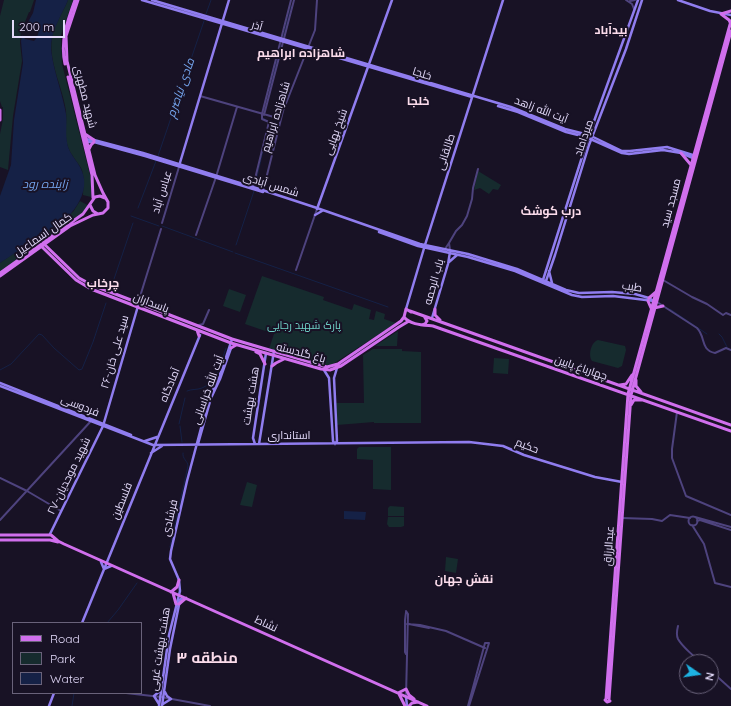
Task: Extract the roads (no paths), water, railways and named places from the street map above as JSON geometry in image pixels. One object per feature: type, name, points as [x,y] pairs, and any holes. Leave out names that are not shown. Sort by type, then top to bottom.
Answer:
[{"type":"main road","name":"شهید مطهری","points":[[76,0],[66,26],[63,44],[65,64],[79,121],[95,175],[105,198]]},
{"type":"main road","name":"شهید مطهری","points":[[76,0],[68,26],[65,48],[68,68],[85,134],[93,181],[94,198]]},
{"type":"main road","name":"آذر","points":[[142,0],[368,65]]},
{"type":"main road","name":"آذر","points":[[152,0],[202,17]]},
{"type":"main road","name":"عباس آباد","points":[[179,166],[229,0]]},
{"type":"main road","name":"شیخ بهایی","points":[[317,208],[392,0]]},
{"type":"main road","name":"طالقانی","points":[[406,311],[424,246],[502,0]]},
{"type":"main road","name":"میرداماد","points":[[591,136],[591,130],[635,10],[637,0]]},
{"type":"main road","name":"میرداماد","points":[[544,282],[588,144],[620,65],[642,0]]},
{"type":"main road","points":[[678,0],[702,9],[723,14],[731,13]]},
{"type":"main road","points":[[723,14],[731,22]]},
{"type":"main road","name":"مسجد سید","points":[[629,394],[662,279],[691,165],[695,157],[731,22]]},
{"type":"main road","name":"مسجد سید","points":[[655,302],[656,292],[731,31]]},
{"type":"main road","name":"آذر","points":[[309,47],[333,57],[368,65]]},
{"type":"main road","points":[[616,63],[620,65]]},
{"type":"main road","name":"خلجا","points":[[368,65],[472,96]]},
{"type":"main road","points":[[470,102],[465,94],[474,90]]},
{"type":"main road","name":"آیت الله زاهد","points":[[472,96],[515,108],[565,129],[591,136],[597,141],[626,154],[663,150],[695,157]]},
{"type":"main road","name":"آیت الله زاهد","points":[[498,106],[518,112],[566,132],[582,134]]},
{"type":"main road","points":[[0,110],[0,120]]},
{"type":"main road","points":[[79,121],[93,181]]},
{"type":"main road","points":[[591,130],[582,134],[588,144],[597,141],[595,137],[591,136]]},
{"type":"main road","points":[[85,134],[94,141],[89,151]]},
{"type":"main road","name":"شمس آبادی","points":[[85,140],[94,141],[179,166]]},
{"type":"main road","name":"آیت الله زاهد","points":[[597,141],[626,152],[667,147],[695,157]]},
{"type":"main road","name":"شمس آبادی","points":[[129,151],[317,208]]},
{"type":"main road","points":[[681,153],[691,165]]},
{"type":"main road","points":[[174,164],[181,159]]},
{"type":"main road","name":"شمس آبادی","points":[[216,178],[317,208],[418,246],[445,249],[450,251]]},
{"type":"main road","points":[[100,196],[105,198],[108,202],[108,208],[103,213],[98,214],[92,211],[90,205],[94,198],[100,196]]},
{"type":"main road","points":[[315,215],[322,210],[320,201]]},
{"type":"main road","name":"کمال اسماعیل","points":[[0,276],[83,214],[90,205]]},
{"type":"main road","name":"شمس آبادی","points":[[322,210],[424,246],[450,251]]},
{"type":"main road","name":"کمال اسماعیل","points":[[40,246],[74,224],[98,214]]},
{"type":"main road","points":[[50,240],[48,245],[50,252]]},
{"type":"main road","points":[[40,246],[50,252]]},
{"type":"main road","name":"پاسداران","points":[[40,246],[50,252],[79,278],[86,282],[138,303],[143,307],[202,329]]},
{"type":"main road","points":[[418,246],[422,255]]},
{"type":"main road","name":"طیب","points":[[450,251],[457,255],[515,271],[566,290],[579,293],[612,292],[648,299],[655,302]]},
{"type":"main road","name":"طیب","points":[[450,251],[517,268],[561,291],[575,296],[587,297],[627,295]]},
{"type":"main road","name":"باب الرحمه","points":[[432,318],[448,264],[450,251]]},
{"type":"main road","name":"پاسداران","points":[[50,252],[83,285],[138,307],[143,307]]},
{"type":"main road","points":[[448,264],[453,257],[457,255]]},
{"type":"main road","name":"کمال اسماعیل","points":[[0,273],[11,267]]},
{"type":"main road","points":[[549,269],[552,284]]},
{"type":"main road","name":"میرداماد","points":[[544,282],[545,272],[549,269]]},
{"type":"main road","points":[[536,277],[545,272]]},
{"type":"main road","points":[[656,292],[648,299],[653,308],[663,306]]},
{"type":"main road","name":"۲۶-سید علی خان","points":[[103,425],[138,303]]},
{"type":"main road","points":[[434,309],[436,317],[440,321],[436,323],[436,327]]},
{"type":"main road","points":[[406,311],[404,317],[409,321]]},
{"type":"main road","name":"چهارباغ پایین","points":[[406,311],[432,318],[610,383],[731,425]]},
{"type":"main road","points":[[422,325],[426,322],[426,318],[424,316]]},
{"type":"main road","name":"باغ گلدسته","points":[[274,353],[287,359],[324,370],[330,370],[337,368],[390,330],[404,317]]},
{"type":"main road","points":[[422,325],[428,324],[432,318]]},
{"type":"main road","name":"چهارباغ پایین","points":[[409,321],[451,332],[730,431]]},
{"type":"main road","name":"باغ گلدسته","points":[[390,330],[409,321]]},
{"type":"main road","points":[[451,332],[450,328],[453,326]]},
{"type":"main road","points":[[196,328],[199,336]]},
{"type":"main road","points":[[202,329],[226,342],[231,347]]},
{"type":"main road","name":"باغ گلدسته","points":[[202,329],[207,329],[266,351],[327,366],[338,364],[353,356]]},
{"type":"main road","name":"آمادگاه","points":[[154,445],[202,329]]},
{"type":"main road","name":"آیت الله خراسانی","points":[[197,445],[209,398],[231,347],[232,339]]},
{"type":"main road","name":"باغ گلدسته","points":[[231,347],[236,345],[266,351]]},
{"type":"main road","points":[[255,350],[260,354],[265,364]]},
{"type":"main road","name":"هشت بهشت","points":[[255,444],[253,438],[266,351]]},
{"type":"main road","name":"هشت بهشت","points":[[259,444],[274,353]]},
{"type":"main road","points":[[272,366],[281,360],[287,359]]},
{"type":"main road","points":[[335,444],[337,441],[334,378],[337,368]]},
{"type":"main road","points":[[324,370],[329,378],[332,441],[335,444]]},
{"type":"main road","points":[[572,375],[572,371],[574,370]]},
{"type":"main road","points":[[616,385],[626,384],[635,372]]},
{"type":"main road","points":[[635,372],[636,384],[640,392],[657,399]]},
{"type":"main road","name":"فردوسی","points":[[0,383],[14,390],[154,445]]},
{"type":"main road","points":[[609,388],[611,386],[610,383]]},
{"type":"main road","name":"فردوسی","points":[[0,386],[14,390]]},
{"type":"main road","points":[[619,391],[628,400]]},
{"type":"main road","name":"عبدالرزاق","points":[[611,643],[629,394]]},
{"type":"main road","name":"عبدالرزاق","points":[[623,482],[629,394]]},
{"type":"main road","points":[[628,424],[632,402],[636,400],[644,400]]},
{"type":"main road","points":[[682,414],[683,408]]},
{"type":"main road","name":"آیت الله خراسانی","points":[[197,445],[207,410]]},
{"type":"main road","name":"فردوسی","points":[[103,425],[154,445]]},
{"type":"main road","name":"۲۷-شهید موحدیان","points":[[50,534],[103,425]]},
{"type":"main road","points":[[730,431],[731,425]]},
{"type":"main road","points":[[145,441],[157,437]]},
{"type":"main road","points":[[253,438],[256,442],[260,439]]},
{"type":"main road","name":"حکیم","points":[[424,443],[470,442],[497,444],[524,455],[595,477],[623,482]]},
{"type":"main road","name":"استانداری","points":[[154,445],[424,443]]},
{"type":"main road","name":"فلسطین","points":[[82,622],[154,445]]},
{"type":"main road","name":"فرشادی","points":[[178,595],[180,589],[179,580],[171,562],[170,555],[197,445]]},
{"type":"main road","points":[[150,455],[154,451],[164,446]]},
{"type":"main road","points":[[38,534],[39,540]]},
{"type":"main road","points":[[106,563],[58,541],[54,538],[50,534],[2,535],[2,540],[39,540],[54,538],[101,562],[106,563]]},
{"type":"main road","points":[[101,562],[104,569],[111,566]]},
{"type":"main road","name":"نشاط","points":[[106,563],[118,568]]},
{"type":"main road","name":"نشاط","points":[[106,563],[428,706]]},
{"type":"main road","points":[[179,580],[177,587],[172,592],[178,602],[185,597]]},
{"type":"main road","name":"هشت بهشت غربی","points":[[161,706],[178,595]]},
{"type":"main road","points":[[611,643],[614,648],[608,700],[609,646],[611,643]]},
{"type":"main road","points":[[406,689],[417,701],[407,706],[398,693],[406,689]]},
{"type":"main road","points":[[163,690],[166,695],[172,699],[166,701],[161,706],[154,696],[163,690]]},
{"type":"main road","points":[[49,706],[54,694]]},
{"type":"main road","points":[[406,697],[407,706]]},
{"type":"street","points":[[253,188],[269,122],[262,119],[293,0]]},
{"type":"street","name":"شاهزاده ابراهیم","points":[[263,191],[281,119],[315,30],[317,0]]},
{"type":"street","points":[[627,1],[637,0]]},
{"type":"street","points":[[627,1],[632,4],[635,10]]},
{"type":"street","points":[[200,96],[281,119]]},
{"type":"street","points":[[196,235],[216,178],[236,107]]},
{"type":"street","name":"عباس آباد","points":[[162,222],[179,166]]},
{"type":"street","points":[[445,249],[467,216],[478,169]]},
{"type":"street","name":"شیخ بهایی","points":[[296,270],[317,208]]},
{"type":"street","points":[[138,303],[161,229]]},
{"type":"street","points":[[449,243],[450,251]]},
{"type":"street","points":[[662,279],[707,304],[723,315],[726,313],[731,315]]},
{"type":"street","points":[[655,302],[697,328],[701,333],[707,351],[714,354],[726,349],[731,350]]},
{"type":"street","points":[[196,328],[205,320],[209,310]]},
{"type":"street","points":[[205,320],[207,329]]},
{"type":"street","points":[[677,412],[672,445],[672,458],[686,496],[731,515]]},
{"type":"street","points":[[0,520],[92,420]]},
{"type":"street","points":[[0,478],[27,491],[61,511]]},
{"type":"street","points":[[621,518],[652,519],[662,521],[668,515],[672,514],[690,518],[694,517],[731,529]]},
{"type":"street","points":[[694,517],[698,521]]},
{"type":"street","points":[[690,518],[689,522],[704,544],[715,583],[731,587]]},
{"type":"street","points":[[692,525],[696,524],[698,521],[704,521],[731,529]]},
{"type":"street","points":[[406,654],[406,611],[408,614],[406,697]]},
{"type":"street","points":[[408,624],[446,631],[486,648]]},
{"type":"street","points":[[678,626],[677,634],[679,641],[693,654]]},
{"type":"street","points":[[468,706],[486,648],[489,643],[486,642],[486,648]]},
{"type":"street","points":[[719,678],[731,688]]},
{"type":"street","points":[[135,694],[162,697],[210,706]]},
{"type":"water","name":"زاینده رود","points":[[36,0],[68,0],[54,30],[51,49],[53,64],[66,113],[66,138],[71,153],[81,169],[84,189],[79,202],[66,219],[0,263],[0,196],[11,165],[14,120],[23,63],[21,41],[22,35],[25,39],[34,41],[38,34],[39,30],[37,26],[28,22],[33,13]]},
{"type":"water","points":[[344,511],[366,512],[365,520],[344,519]]},
{"type":"waterway","name":"مادی نیاصرم","points":[[206,14],[211,0]]},
{"type":"waterway","points":[[283,37],[291,6]]},
{"type":"waterway","name":"مادی نیاصرم","points":[[158,156],[204,21]]},
{"type":"waterway","points":[[269,92],[281,45]]},
{"type":"waterway","points":[[263,118],[269,122]]},
{"type":"waterway","points":[[255,186],[264,146]]},
{"type":"waterway","name":"مادی نیاصرم","points":[[138,208],[156,161]]},
{"type":"waterway","points":[[236,245],[254,191]]},
{"type":"waterway","points":[[131,216],[159,226]]},
{"type":"waterway","name":"مادی نیاصرم","points":[[112,285],[133,223]]},
{"type":"waterway","points":[[162,226],[233,252]]},
{"type":"waterway","points":[[235,253],[388,307]]},
{"type":"waterway","name":"مادی نیاصرم","points":[[0,370],[11,364],[39,334],[42,335],[79,370],[82,369],[106,303]]},
{"type":"waterway","points":[[670,309],[707,334]]},
{"type":"waterway","points":[[719,334],[727,347]]},
{"type":"waterway","points":[[187,391],[202,388],[212,381],[218,371],[226,348]]},
{"type":"waterway","points":[[179,424],[185,398]]},
{"type":"waterway","points":[[180,426],[182,442]]},
{"type":"waterway","points":[[170,547],[188,466],[183,457],[183,453]]},
{"type":"waterway","points":[[108,622],[137,583]]},
{"type":"waterway","points":[[72,706],[74,694]]},
{"type":"district","name":"بیدآباد","points":[[611,30]]},
{"type":"district","name":"شاهزاده ابراهیم","points":[[301,53]]},
{"type":"district","name":"خلجا","points":[[418,101]]},
{"type":"district","name":"درب کوشک","points":[[551,211]]},
{"type":"district","name":"چرخاب","points":[[103,283]]},
{"type":"district","name":"نقش جهان","points":[[464,579]]},
{"type":"district","name":"منطقه ۳","points":[[207,658]]},
{"type":"park label","name":"پارک شهید رجایی","points":[[304,326]]}]
